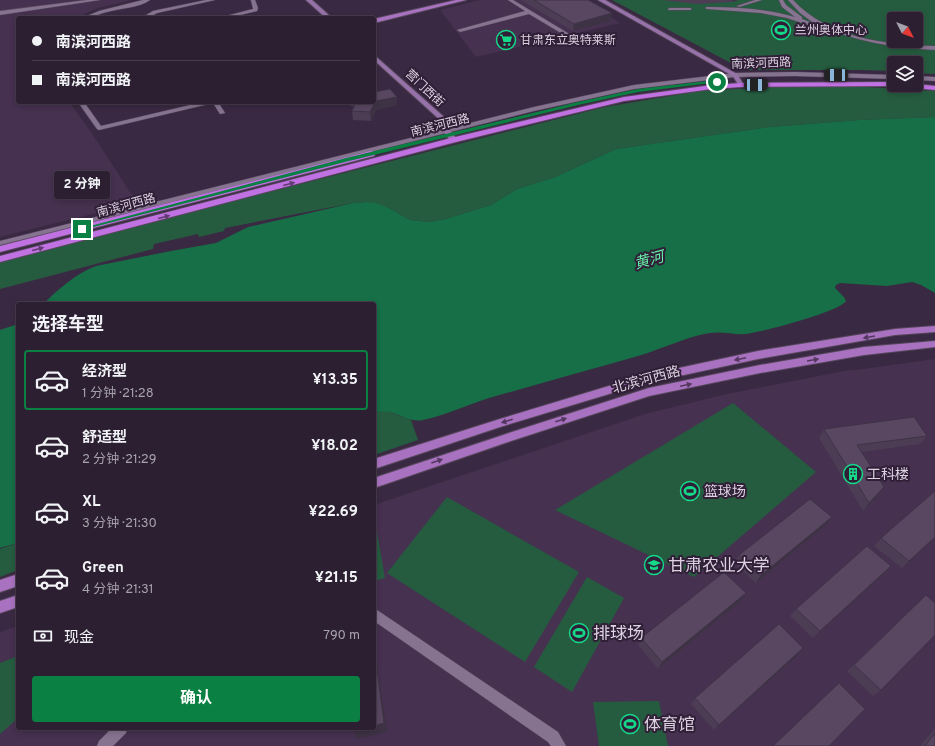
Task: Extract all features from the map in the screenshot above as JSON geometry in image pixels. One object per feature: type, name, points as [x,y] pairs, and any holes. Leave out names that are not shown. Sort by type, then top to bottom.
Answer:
[{"type":"highway","name":"南滨河西路","points":[[0,249],[450,136],[624,99],[712,87],[738,80],[887,80]]},
{"type":"highway","name":"南滨河西路","points":[[738,80],[887,84]]},
{"type":"highway","points":[[923,83],[935,84]]},
{"type":"highway","points":[[923,87],[935,88]]},
{"type":"highway","name":"南滨河西路","points":[[0,259],[349,161]]},
{"type":"main road","points":[[376,21],[463,0]]},
{"type":"main road","name":"北滨河西路","points":[[376,463],[642,380],[758,355],[895,332],[935,327]]},
{"type":"main road","name":"北滨河西路","points":[[376,482],[512,436],[649,392],[760,369],[857,352],[935,344]]},
{"type":"main road","points":[[413,452],[419,468]]},
{"type":"main road","points":[[0,586],[16,581]]},
{"type":"main road","points":[[0,606],[16,602]]},
{"type":"street","points":[[0,13],[98,0]]},
{"type":"street","points":[[89,16],[107,9],[148,0],[155,12]]},
{"type":"street","points":[[148,16],[155,12],[213,0]]},
{"type":"street","points":[[230,16],[255,10],[256,8],[253,0]]},
{"type":"street","points":[[309,0],[327,16]]},
{"type":"street","points":[[510,0],[568,35]]},
{"type":"street","points":[[601,0],[738,80]]},
{"type":"street","points":[[723,6],[740,4],[752,0]]},
{"type":"street","points":[[729,8],[760,0]]},
{"type":"street","points":[[781,0],[784,6],[794,15],[808,23],[836,35]]},
{"type":"street","points":[[790,0],[796,8],[809,18],[832,29],[851,35],[902,46],[935,48]]},
{"type":"street","points":[[707,8],[729,8],[777,14],[808,23]]},
{"type":"street","points":[[670,9],[690,9]]},
{"type":"street","points":[[460,30],[530,12]]},
{"type":"street","name":"营门西街","points":[[376,59],[442,118],[450,136]]},
{"type":"street","name":"南滨河西路","points":[[738,80],[795,74],[887,77]]},
{"type":"street","points":[[923,78],[935,79]]},
{"type":"street","points":[[82,104],[99,128],[202,104]]},
{"type":"street","points":[[216,104],[222,113]]},
{"type":"street","name":"南滨河西路","points":[[0,243],[349,161]]},
{"type":"street","points":[[376,615],[553,737],[559,746]]},
{"type":"street","points":[[104,746],[118,730]]},
{"type":"shaded area","points":[[0,0],[131,0],[98,8],[86,13],[83,16],[16,16],[16,104],[70,104],[91,132],[137,203],[0,237]]},
{"type":"shaded area","name":"甘肃东立奥特莱斯","points":[[480,0],[584,0],[620,23],[476,57],[440,10]]},
{"type":"shaded area","name":"兰州奥体中心","points":[[612,0],[935,0],[935,74],[923,73],[923,56],[887,56],[887,71],[744,70]]},
{"type":"shaded area","points":[[772,87],[866,87],[887,88],[887,92],[935,91],[935,117],[859,120],[770,127],[616,149],[555,177],[517,189],[491,205],[445,219],[429,222],[410,220],[389,208],[366,202],[353,203],[225,228],[224,231],[199,237],[198,234],[154,244],[153,249],[0,289],[0,261],[605,107],[700,91]]},
{"type":"shaded area","name":"甘肃农业大学","points":[[935,359],[935,746],[0,746],[0,632],[16,627],[16,730],[376,730],[376,504],[645,414],[722,395],[849,370]]},
{"type":"shaded area","name":"篮球场","points":[[733,403],[816,472],[694,577],[555,510]]},
{"type":"shaded area","points":[[384,410],[411,420],[418,440],[376,454],[376,412]]},
{"type":"shaded area","points":[[447,497],[579,572],[525,662],[387,573]]},
{"type":"shaded area","points":[[376,532],[385,578],[376,580]]},
{"type":"shaded area","points":[[16,544],[16,571],[0,577],[0,549]]},
{"type":"shaded area","name":"排球场","points":[[587,577],[624,598],[572,692],[534,667]]},
{"type":"shaded area","points":[[16,657],[16,720],[0,734],[0,663]]},
{"type":"shaded area","name":"体育馆","points":[[659,701],[668,746],[599,746],[593,702]]},
{"type":"water","name":"黄河","points":[[935,117],[935,293],[912,282],[887,286],[840,283],[836,285],[835,288],[846,301],[830,311],[816,316],[783,326],[746,334],[714,333],[701,335],[638,356],[489,398],[432,418],[416,421],[393,413],[381,411],[376,412],[376,302],[45,302],[61,287],[81,273],[96,266],[216,243],[248,227],[353,203],[376,203],[389,208],[410,220],[429,222],[445,219],[491,205],[517,189],[555,177],[616,149],[770,127],[859,120]]},
{"type":"water","points":[[16,325],[16,544],[0,548],[0,330]]},
{"type":"building","points":[[534,0],[588,0],[612,13],[574,24]]},
{"type":"building","points":[[390,89],[397,97],[376,101],[376,92]]},
{"type":"building","points":[[355,104],[374,104],[370,112],[352,111]]},
{"type":"building","points":[[914,417],[927,436],[857,445],[884,487],[869,503],[824,429]]},
{"type":"building","points":[[935,491],[935,537],[909,561],[881,538]]},
{"type":"building","points":[[810,499],[832,517],[760,576],[739,555]]},
{"type":"building","points":[[867,546],[891,566],[820,631],[796,609]]},
{"type":"building","points":[[724,572],[746,593],[662,662],[641,638]]},
{"type":"building","points":[[926,595],[935,603],[935,635],[881,690],[854,665]]},
{"type":"building","points":[[779,624],[803,648],[719,725],[695,698]]},
{"type":"building","points":[[376,661],[384,723],[376,725]]},
{"type":"building","points":[[839,683],[865,709],[829,746],[773,746]]},
{"type":"building","points":[[935,733],[935,746],[925,746]]},
{"type":"place","name":"兰州奥体中心","points":[[781,30]]},
{"type":"place","name":"甘肃东立奥特莱斯","points":[[506,40]]},
{"type":"place","name":"工科楼","points":[[853,474]]},
{"type":"place","name":"篮球场","points":[[690,491]]},
{"type":"place","name":"甘肃农业大学","points":[[654,565]]},
{"type":"place","name":"排球场","points":[[579,633]]},
{"type":"place","name":"体育馆","points":[[630,724]]},
{"type":"route","points":[[82,229],[348,159],[578,104],[638,91],[706,82],[717,82]]}]
